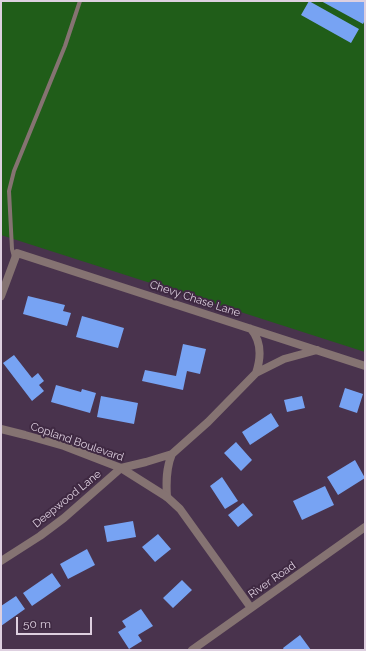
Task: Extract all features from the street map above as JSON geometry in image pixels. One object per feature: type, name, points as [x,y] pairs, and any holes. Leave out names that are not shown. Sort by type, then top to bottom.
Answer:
[{"type":"street","points":[[1,296],[16,257]]},
{"type":"street","name":"Chevy Chase Lane","points":[[16,257],[251,328],[365,366]]},
{"type":"street","points":[[251,328],[257,336],[259,347],[260,361],[256,373]]},
{"type":"street","name":"Deepwood Lane","points":[[1,561],[40,536],[64,518],[121,468],[172,454],[208,422],[256,373],[284,358],[318,350]]},
{"type":"street","name":"Copland Boulevard","points":[[1,429],[64,446],[121,468],[166,497],[180,509],[251,608]]},
{"type":"street","points":[[166,497],[168,464],[172,454]]},
{"type":"street","name":"River Road","points":[[192,650],[365,528]]},
{"type":"lane","points":[[16,257],[12,249],[9,191],[14,171],[65,46],[80,1]]},
{"type":"green space","points":[[1,1],[365,1],[365,352],[1,235]]},
{"type":"building","points":[[309,1],[359,29],[351,43],[301,15]]},
{"type":"building","points":[[321,1],[365,1],[365,20],[363,24]]},
{"type":"building","points":[[28,296],[65,305],[63,311],[71,313],[67,326],[23,314]]},
{"type":"building","points":[[82,316],[124,328],[118,348],[76,337]]},
{"type":"building","points":[[183,344],[206,349],[200,374],[187,371],[183,390],[142,381],[145,370],[176,376]]},
{"type":"building","points":[[14,355],[32,378],[38,373],[44,381],[39,385],[44,391],[32,401],[3,363]]},
{"type":"building","points":[[56,385],[81,392],[82,389],[96,393],[90,413],[51,402]]},
{"type":"building","points":[[345,388],[363,394],[357,413],[339,407]]},
{"type":"building","points":[[101,396],[138,403],[134,424],[97,417]]},
{"type":"building","points":[[302,396],[305,408],[287,412],[284,400]]},
{"type":"building","points":[[271,413],[279,426],[250,445],[242,432]]},
{"type":"building","points":[[236,442],[252,460],[241,471],[224,453]]},
{"type":"building","points":[[355,460],[365,478],[338,495],[327,477]]},
{"type":"building","points":[[222,477],[238,501],[225,509],[210,486]]},
{"type":"building","points":[[325,486],[334,505],[302,520],[293,501]]},
{"type":"building","points":[[243,503],[253,515],[238,527],[228,515]]},
{"type":"building","points":[[133,521],[136,537],[107,542],[104,526]]},
{"type":"building","points":[[158,534],[171,549],[155,562],[142,547]]},
{"type":"building","points":[[87,549],[95,565],[68,579],[60,564]]},
{"type":"building","points":[[52,573],[61,586],[32,606],[23,593]]},
{"type":"building","points":[[182,580],[192,590],[173,608],[163,598]]},
{"type":"building","points":[[16,596],[25,609],[1,626],[1,606]]},
{"type":"building","points":[[141,609],[153,626],[138,635],[142,641],[129,649],[118,632],[126,627],[122,621]]},
{"type":"building","points":[[300,635],[311,650],[284,650],[283,648]]}]
